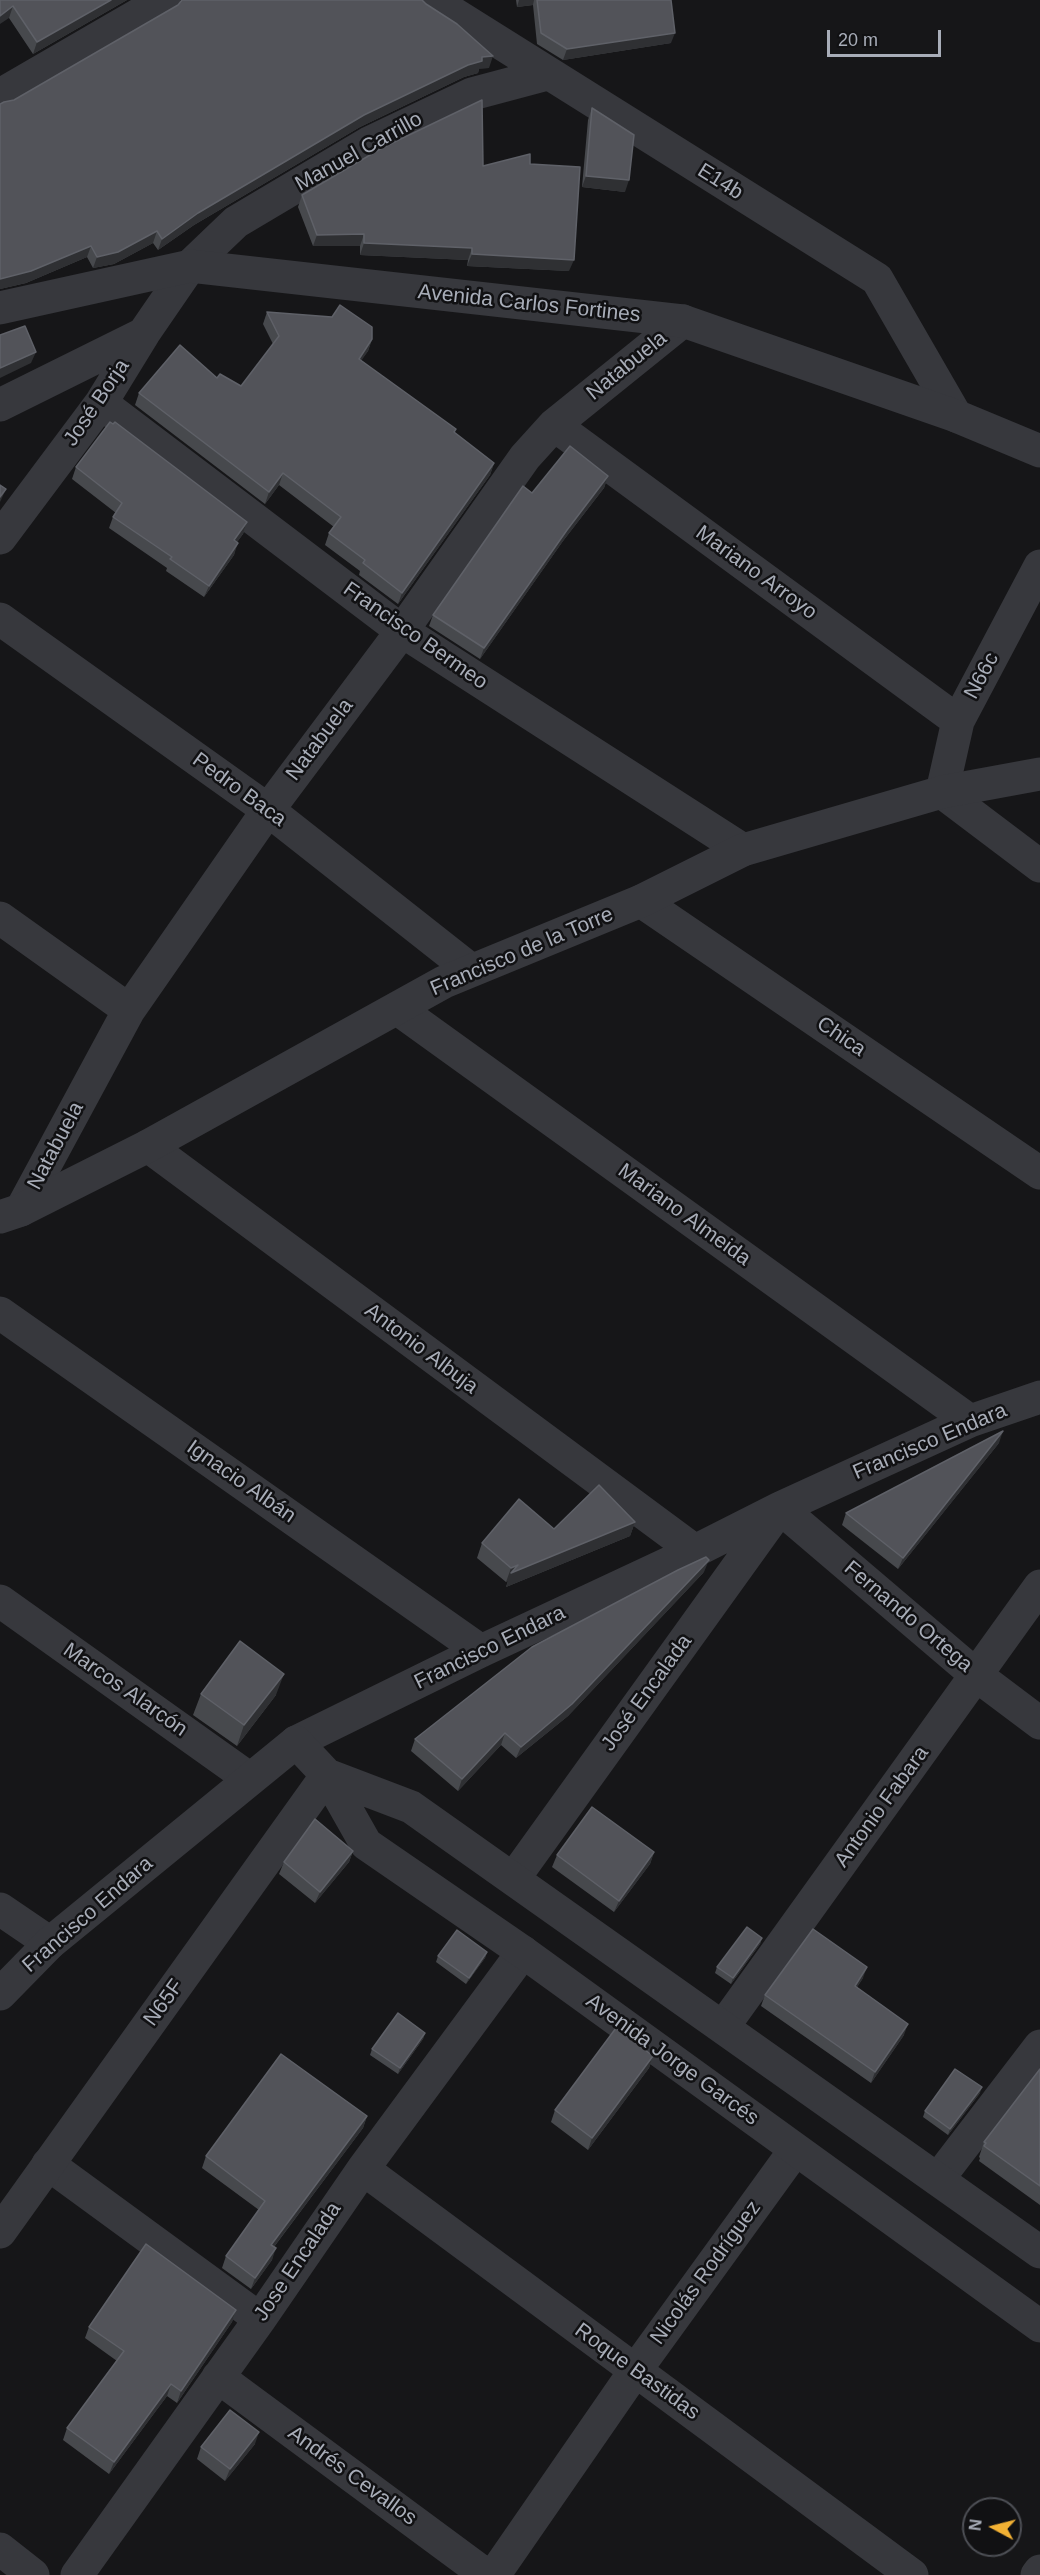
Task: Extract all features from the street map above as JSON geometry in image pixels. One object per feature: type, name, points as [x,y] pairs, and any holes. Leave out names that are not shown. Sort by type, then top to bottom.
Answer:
[{"type":"street","points":[[0,95],[165,0]]},
{"type":"street","name":"E14b","points":[[432,0],[877,279],[956,416]]},
{"type":"street","name":"Manuel Carrillo","points":[[190,266],[236,222],[369,143],[472,94],[547,74]]},
{"type":"street","name":"Avenida Carlos Fortines","points":[[0,308],[190,266],[683,321],[956,416],[1040,451]]},
{"type":"street","name":"José Borja","points":[[0,538],[101,403],[144,333],[190,266]]},
{"type":"street","name":"Natabuela","points":[[11,1214],[129,1010],[268,810],[402,631],[525,457],[554,425],[683,321]]},
{"type":"street","points":[[0,405],[144,333]]},
{"type":"street","name":"Francisco Bermeo","points":[[101,403],[402,631],[743,850]]},
{"type":"street","name":"Mariano Arroyo","points":[[554,425],[958,721]]},
{"type":"street","name":"N66c","points":[[942,792],[958,721],[1040,566]]},
{"type":"street","name":"Pedro Baca","points":[[0,619],[268,810],[471,970]]},
{"type":"street","name":"Francisco de la Torre","points":[[11,1214],[148,1146],[444,982],[641,901],[743,850],[942,792],[1040,774]]},
{"type":"street","points":[[942,792],[1040,866]]},
{"type":"street","name":"Chica","points":[[641,901],[1040,1173]]},
{"type":"street","points":[[0,918],[129,1010]]},
{"type":"street","name":"Mariano Almeida","points":[[398,1009],[970,1421]]},
{"type":"street","name":"Antonio Albuja","points":[[148,1146],[695,1551]]},
{"type":"street","name":"Ignacio Albán","points":[[0,1312],[481,1651]]},
{"type":"street","name":"Francisco Endara","points":[[0,1994],[50,1943],[296,1742],[780,1508],[970,1421],[1040,1397]]},
{"type":"street","name":"Fernando Ortega","points":[[780,1508],[976,1675],[1040,1723]]},
{"type":"street","name":"José Encalada","points":[[514,1878],[780,1508]]},
{"type":"street","name":"Antonio Fabara","points":[[723,2027],[1040,1586]]},
{"type":"street","name":"Marcos Alarcón","points":[[0,1601],[250,1779]]},
{"type":"street","name":"Avenida Jorge Garcés","points":[[296,1742],[327,1775],[366,1844],[523,1952],[1040,2326]]},
{"type":"street","name":"Avenida Jorge Garcés","points":[[327,1775],[411,1807],[1040,2252]]},
{"type":"street","name":"N65F","points":[[0,2232],[327,1775]]},
{"type":"street","points":[[0,1909],[50,1943]]},
{"type":"street","name":"Jose Encalada","points":[[77,2575],[260,2319],[363,2169],[523,1952]]},
{"type":"street","points":[[938,2179],[1040,2046]]},
{"type":"street","name":"Nicolás Rodríguez","points":[[494,2575],[635,2371],[795,2150]]},
{"type":"street","points":[[48,2164],[260,2319]]},
{"type":"street","name":"Roque Bastidas","points":[[363,2169],[912,2575]]},
{"type":"street","name":"Andrés Cevallos","points":[[218,2377],[486,2575]]},
{"type":"street","points":[[0,2549],[33,2575]]},
{"type":"building","points":[[0,0],[111,0],[37,42],[13,6],[0,16]]},
{"type":"building","points":[[182,0],[422,0],[457,24],[493,56],[482,57],[482,61],[468,65],[364,115],[198,213],[162,239],[157,231],[118,252],[97,257],[91,246],[31,271],[0,279],[0,104],[14,100],[178,5]]},
{"type":"building","points":[[537,0],[671,0],[675,33],[567,49],[541,33]]},
{"type":"building","points":[[482,100],[483,166],[530,154],[530,164],[580,167],[574,260],[472,254],[472,248],[364,243],[364,234],[317,235],[302,195],[382,148]]},
{"type":"building","points":[[592,108],[634,135],[629,180],[586,176]]},
{"type":"building","points":[[340,305],[372,327],[372,339],[359,359],[456,429],[454,432],[494,463],[402,593],[363,563],[365,560],[329,533],[341,517],[283,473],[269,492],[139,393],[180,345],[217,378],[220,374],[241,386],[279,336],[267,312],[332,317]]},
{"type":"building","points":[[25,326],[36,352],[0,368],[0,335]]},
{"type":"building","points":[[110,422],[113,424],[115,422],[247,522],[234,540],[238,543],[209,586],[170,559],[172,557],[113,517],[122,503],[76,467]]},
{"type":"building","points":[[570,446],[608,476],[484,648],[433,615],[523,486],[532,493]]},
{"type":"building","points":[[0,485],[6,489],[0,497]]},
{"type":"building","points":[[1003,1431],[903,1558],[846,1513]]},
{"type":"building","points":[[599,1485],[635,1522],[511,1573],[518,1565],[511,1568],[482,1543],[519,1499],[554,1529]]},
{"type":"building","points":[[706,1557],[709,1560],[572,1704],[521,1747],[505,1733],[462,1779],[415,1739],[532,1647]]},
{"type":"building","points":[[240,1641],[284,1674],[244,1725],[201,1694]]},
{"type":"building","points":[[592,1807],[654,1852],[619,1901],[557,1855]]},
{"type":"building","points":[[315,1819],[353,1851],[320,1892],[284,1862]]},
{"type":"building","points":[[747,1927],[762,1938],[733,1978],[717,1967]]},
{"type":"building","points":[[813,1929],[867,1967],[855,1986],[908,2024],[875,2072],[765,1995]]},
{"type":"building","points":[[457,1930],[487,1952],[469,1978],[438,1956]]},
{"type":"building","points":[[398,2013],[425,2033],[400,2068],[372,2049]]},
{"type":"building","points":[[616,2028],[653,2056],[592,2138],[555,2110]]},
{"type":"building","points":[[281,2054],[367,2116],[271,2245],[276,2248],[255,2278],[226,2256],[265,2201],[206,2156]]},
{"type":"building","points":[[955,2069],[982,2087],[950,2129],[925,2111]]},
{"type":"building","points":[[1040,2069],[1040,2186],[984,2146],[986,2143],[984,2142]]},
{"type":"building","points":[[146,2244],[236,2310],[181,2391],[171,2384],[114,2462],[67,2428],[124,2351],[89,2327]]},
{"type":"building","points":[[230,2410],[259,2432],[230,2469],[201,2447]]}]
